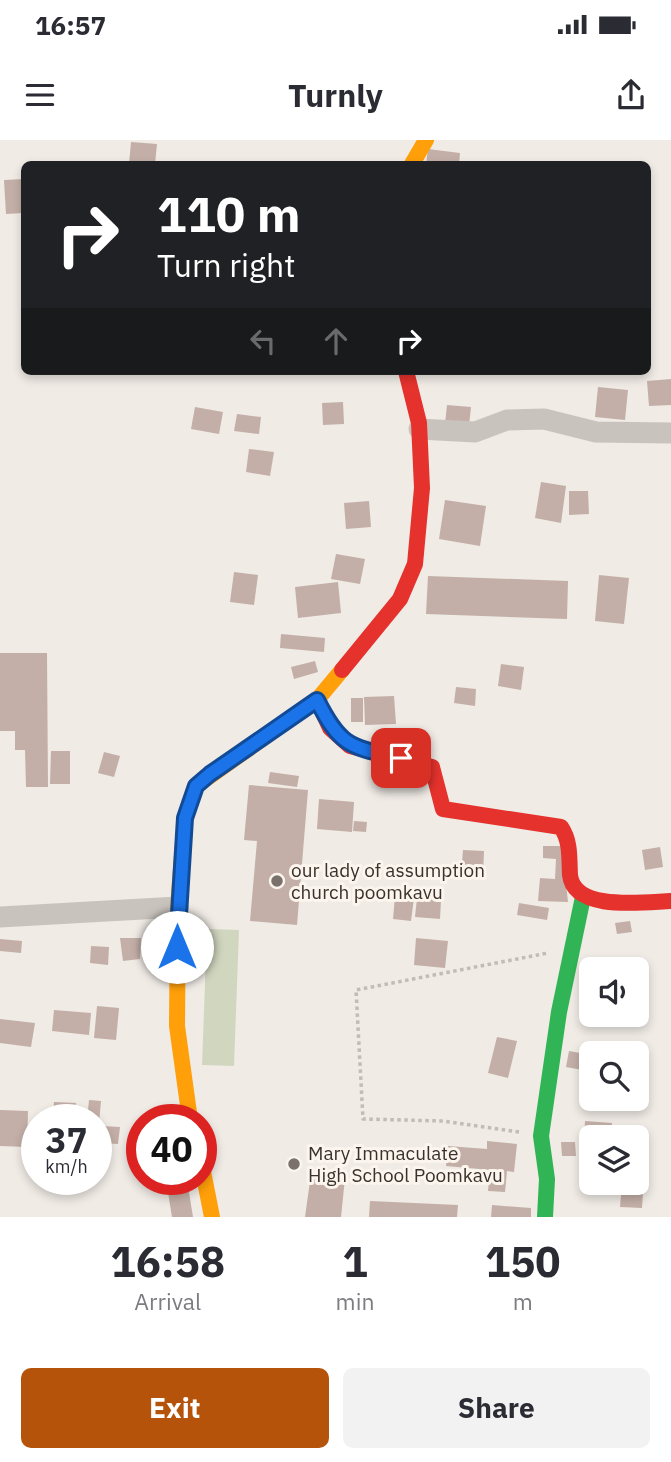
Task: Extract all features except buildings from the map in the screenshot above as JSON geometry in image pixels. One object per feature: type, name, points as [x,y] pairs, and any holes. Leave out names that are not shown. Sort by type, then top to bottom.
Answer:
[{"type":"street","points":[[414,161],[426,140]]},
{"type":"street","points":[[186,1104],[177,1026],[177,907],[185,818],[196,786],[317,700],[400,599],[415,564],[422,488],[419,429],[407,375]]},
{"type":"street","points":[[419,429],[475,432],[508,420],[544,419],[596,432],[671,433]]},
{"type":"street","points":[[317,700],[330,728],[350,746],[432,766],[439,803],[443,809],[561,827],[568,845],[570,877],[575,891],[583,897],[602,901],[671,901]]},
{"type":"street","points":[[545,1217],[547,1179],[541,1136],[559,1012],[575,947],[583,897]]},
{"type":"street","points":[[0,917],[177,907]]},
{"type":"street","points":[[208,1195],[212,1217]]},
{"type":"path","points":[[541,1136],[443,1121],[363,1119],[356,990],[575,947]]},
{"type":"green space","points":[[207,929],[239,930],[234,1066],[202,1065]]},
{"type":"traffic: fast","points":[[545,1217],[547,1179],[541,1136],[559,1012],[583,897]]},
{"type":"traffic: slow","points":[[414,161],[426,140]]},
{"type":"traffic: slow","points":[[188,1104],[177,1026],[178,907],[185,818],[196,786],[317,700],[342,670]]},
{"type":"traffic: slow","points":[[208,1195],[212,1217]]},
{"type":"traffic: jam","points":[[342,670],[400,599],[415,564],[422,488],[419,423],[407,375]]},
{"type":"traffic: jam","points":[[317,700],[330,728],[350,746],[432,767],[443,809],[561,827],[568,844],[570,875],[574,887],[584,895],[612,902],[671,901]]},
{"type":"place","name":"our lady of assumption church poomkavu","points":[[277,881]]},
{"type":"place","name":"Mary Immaculate High School Poomkavu","points":[[294,1164]]},
{"type":"route","points":[[177,947],[177,907],[185,818],[196,786],[210,774],[317,700],[330,728],[350,746],[401,758]]}]
